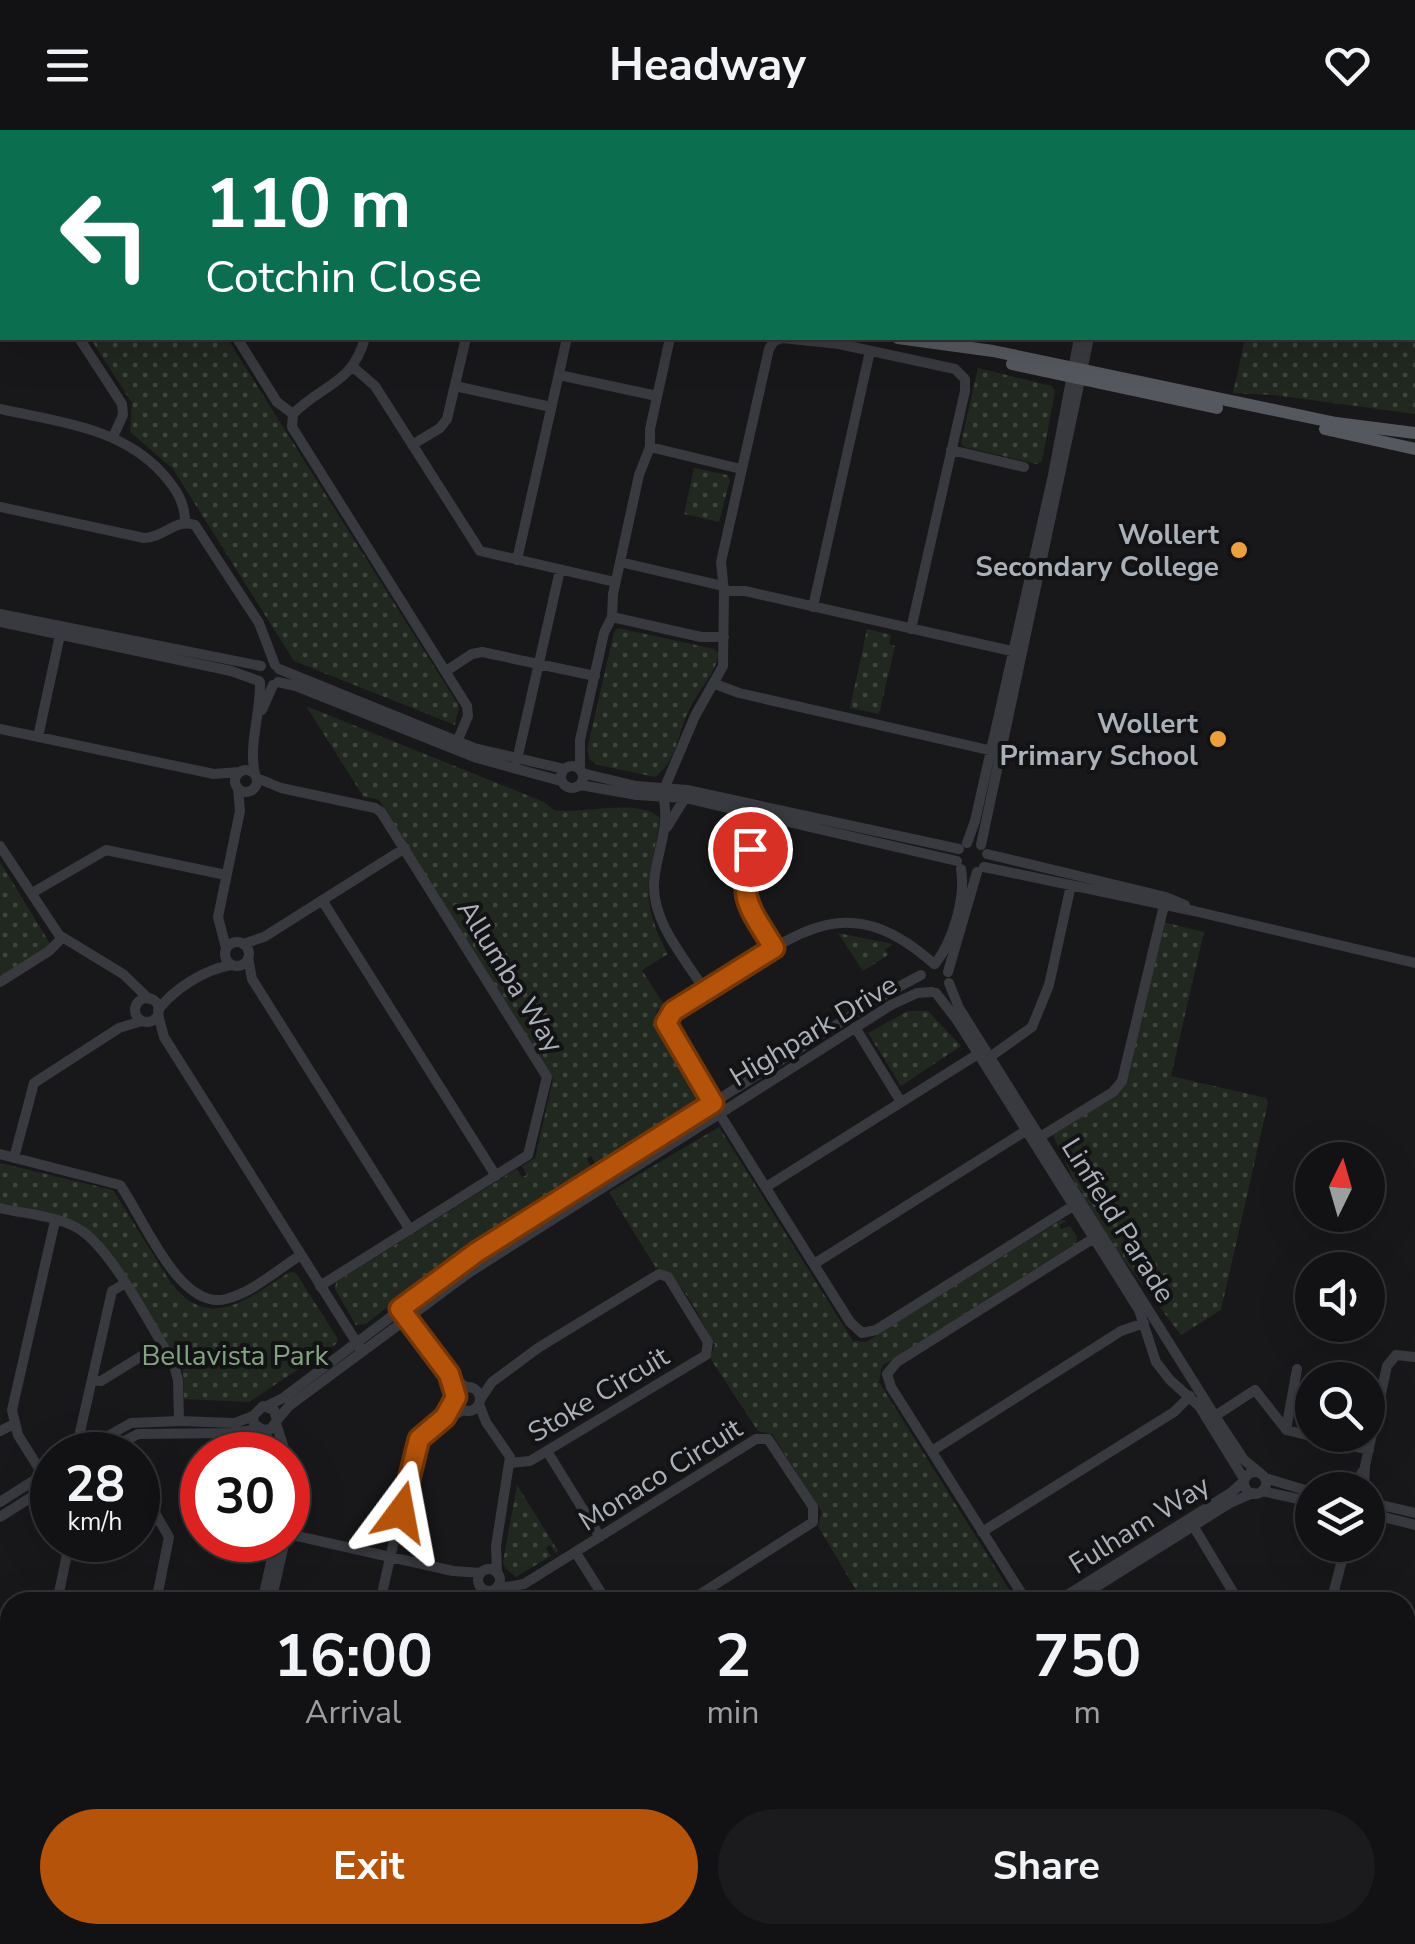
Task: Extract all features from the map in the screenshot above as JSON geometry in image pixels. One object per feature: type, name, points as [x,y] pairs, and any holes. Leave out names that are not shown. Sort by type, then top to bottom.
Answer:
[{"type":"main road","points":[[910,340],[993,351],[1077,374],[1415,449]]},
{"type":"main road","points":[[1077,374],[1336,423],[1415,432]]},
{"type":"street","points":[[81,340],[122,404],[123,415],[113,437]]},
{"type":"street","points":[[238,340],[277,402],[292,414]]},
{"type":"street","points":[[292,414],[340,381],[365,340]]},
{"type":"street","points":[[412,445],[445,424],[466,340]]},
{"type":"street","points":[[518,560],[567,340]]},
{"type":"street","points":[[573,774],[604,633],[612,617],[639,475],[650,447],[670,340]]},
{"type":"street","points":[[705,990],[665,926],[656,906],[654,880],[664,832],[664,792],[694,716],[716,684],[725,656],[721,562],[769,349],[777,340]]},
{"type":"street","points":[[796,340],[955,369],[963,376],[966,387],[912,629]]},
{"type":"street","points":[[1077,374],[1079,340]]},
{"type":"street","points":[[995,751],[981,870],[948,978],[929,968],[946,949],[951,934],[962,885],[961,855],[995,751],[1077,374],[1089,340]]},
{"type":"street","points":[[813,606],[870,351]]},
{"type":"street","points":[[352,367],[375,386],[476,546],[486,553],[616,582]]},
{"type":"street","points":[[559,375],[657,396]]},
{"type":"street","points":[[456,386],[551,407]]},
{"type":"street","points":[[0,408],[113,437],[148,459],[168,480],[183,503],[185,522]]},
{"type":"street","points":[[292,414],[292,427],[468,708],[457,742]]},
{"type":"street","points":[[650,447],[741,469]]},
{"type":"street","points":[[951,450],[1024,467]]},
{"type":"street","points":[[0,507],[144,538],[185,522]]},
{"type":"street","points":[[185,522],[201,531],[266,639],[277,667],[276,684],[260,715]]},
{"type":"street","points":[[620,562],[1017,652]]},
{"type":"street","points":[[517,760],[560,570]]},
{"type":"street","points":[[0,614],[277,667],[457,742],[573,774]]},
{"type":"street","points":[[612,617],[702,637],[724,637]]},
{"type":"street","points":[[0,622],[242,674],[259,682],[296,686],[477,758],[686,794],[961,855],[981,870],[1165,901]]},
{"type":"street","points":[[38,737],[60,635]]},
{"type":"street","points":[[252,979],[233,965],[218,917],[240,812],[254,783],[253,750],[260,715],[257,673],[266,639]]},
{"type":"street","points":[[446,671],[482,652],[595,676]]},
{"type":"street","points":[[716,684],[739,694],[995,751]]},
{"type":"street","points":[[0,728],[214,774],[237,787],[254,783]]},
{"type":"street","points":[[240,812],[240,771],[253,750]]},
{"type":"street","points":[[664,832],[686,794],[680,755]]},
{"type":"street","points":[[214,774],[240,771],[254,783]]},
{"type":"street","name":"Allumba Way","points":[[254,783],[376,808],[405,848],[547,1077],[532,1150],[320,1286]]},
{"type":"street","points":[[686,794],[758,814],[961,855],[984,849],[1194,911],[1415,963]]},
{"type":"street","points":[[758,814],[744,890],[748,907],[774,948],[673,1011],[666,1023],[856,1330],[870,1332],[1077,1203]]},
{"type":"street","points":[[0,846],[62,938],[123,974],[154,1006],[164,1037],[360,1348]]},
{"type":"street","points":[[226,950],[244,950],[405,848]]},
{"type":"street","points":[[32,893],[106,850],[226,874]]},
{"type":"street","points":[[766,1187],[901,1102],[1032,1027],[1048,986],[1071,885]]},
{"type":"street","points":[[322,900],[496,1176]]},
{"type":"street","points":[[1040,1137],[1113,1092],[1122,1081],[1165,901]]},
{"type":"street","name":"Linfield Parade","points":[[774,948],[807,928],[838,922],[893,933],[913,945],[929,968],[922,984],[934,992],[984,1055],[1040,1137],[1144,1323],[1156,1362],[1201,1408],[1245,1487],[1258,1492]]},
{"type":"street","points":[[220,927],[244,950],[252,979],[410,1230]]},
{"type":"street","points":[[0,982],[62,938]]},
{"type":"street","points":[[14,1158],[34,1083],[119,1028],[136,1007],[154,1006],[209,971],[226,950]]},
{"type":"street","points":[[209,971],[242,964],[244,950]]},
{"type":"street","name":"Highpark Drive","points":[[277,1422],[289,1406],[403,1314],[929,968]]},
{"type":"street","name":"Linfield Parade","points":[[948,978],[959,1008],[1027,1130],[1244,1460],[1262,1475]]},
{"type":"street","name":"Highpark Drive","points":[[716,1108],[899,1000],[934,992],[948,978]]},
{"type":"street","points":[[128,981],[144,1022],[164,1037]]},
{"type":"street","points":[[119,1028],[153,1020],[154,1006]]},
{"type":"street","points":[[854,1028],[901,1102]]},
{"type":"street","points":[[814,1264],[1027,1130]]},
{"type":"street","points":[[0,1154],[120,1185],[181,1282],[200,1297],[216,1301],[231,1298],[300,1255]]},
{"type":"street","points":[[0,1208],[84,1232],[124,1284],[178,1375],[178,1420]]},
{"type":"street","points":[[30,1447],[14,1424],[12,1403],[55,1221]]},
{"type":"street","points":[[1021,1592],[888,1381],[889,1369],[1094,1238]]},
{"type":"street","name":"Stoke Circuit","points":[[473,1406],[492,1382],[538,1348],[649,1278],[658,1274],[668,1278],[706,1337],[708,1352],[527,1462],[510,1463]]},
{"type":"street","points":[[80,1432],[112,1290],[124,1284]]},
{"type":"street","points":[[382,1592],[416,1444],[445,1417],[473,1406],[478,1392],[449,1374],[403,1314]]},
{"type":"street","points":[[932,1451],[1122,1331],[1144,1323]]},
{"type":"street","points":[[92,1380],[101,1381],[161,1344]]},
{"type":"street","name":"Highpark Drive","points":[[267,1406],[360,1348]]},
{"type":"street","points":[[1385,1381],[1390,1361],[1398,1354],[1415,1357]]},
{"type":"street","points":[[449,1374],[456,1398],[473,1406],[506,1449],[510,1463],[486,1592]]},
{"type":"street","points":[[1284,1427],[1295,1377]]},
{"type":"street","name":"Stoke Circuit","points":[[469,1388],[492,1382]]},
{"type":"street","points":[[445,1417],[456,1398],[469,1388]]},
{"type":"street","points":[[1215,1416],[1256,1390],[1284,1427],[1295,1430]]},
{"type":"street","points":[[982,1532],[1174,1412],[1190,1396]]},
{"type":"street","points":[[120,1432],[131,1424],[178,1420],[235,1423],[267,1406],[274,1410],[280,1432]]},
{"type":"street","points":[[253,1416],[261,1430]]},
{"type":"street","points":[[160,1433],[231,1433],[261,1430],[277,1422]]},
{"type":"street","points":[[0,1431],[14,1424]]},
{"type":"street","name":"Monaco Circuit","points":[[486,1582],[518,1586],[756,1439],[764,1438],[771,1441],[813,1507],[814,1522],[704,1592]]},
{"type":"street","points":[[546,1451],[600,1537]]},
{"type":"street","points":[[1365,1472],[1368,1452]]},
{"type":"street","points":[[1362,1472],[1365,1466]]},
{"type":"street","name":"Fulham Way","points":[[1087,1592],[1191,1523],[1252,1472],[1262,1475]]},
{"type":"street","points":[[1295,1486],[1262,1475],[1258,1492],[1295,1499]]},
{"type":"street","points":[[0,1502],[30,1483]]},
{"type":"street","name":"Fulham Way","points":[[1073,1592],[1191,1523],[1258,1492]]},
{"type":"street","points":[[0,1517],[30,1498]]},
{"type":"street","points":[[1385,1506],[1415,1513]]},
{"type":"street","points":[[1385,1517],[1415,1525]]},
{"type":"street","points":[[158,1592],[169,1537],[160,1522]]},
{"type":"street","points":[[1191,1523],[1234,1592]]},
{"type":"street","points":[[310,1539],[486,1582]]},
{"type":"street","points":[[496,1546],[498,1574]]},
{"type":"street","points":[[576,1553],[601,1592]]},
{"type":"street","points":[[60,1592],[66,1562]]},
{"type":"street","points":[[264,1592],[271,1562]]},
{"type":"street","points":[[273,1592],[280,1562]]},
{"type":"street","points":[[1334,1592],[1342,1562]]},
{"type":"street","points":[[486,1582],[498,1574]]},
{"type":"street","points":[[498,1574],[518,1586]]},
{"type":"green space","points":[[91,340],[228,340],[459,706],[455,725],[294,661],[173,469],[130,432],[132,403]]},
{"type":"green space","points":[[1245,340],[1415,340],[1415,414],[1233,393]]},
{"type":"green space","points":[[978,368],[1052,386],[1055,391],[1042,461],[1037,464],[964,447],[961,443]]},
{"type":"green space","points":[[694,468],[727,475],[730,480],[719,522],[684,514]]},
{"type":"green space","points":[[618,628],[714,649],[719,654],[688,712],[672,755],[655,777],[598,765],[590,760],[587,750]]},
{"type":"green space","points":[[867,629],[891,635],[889,644],[895,646],[879,714],[850,708]]},
{"type":"green space","points":[[306,706],[544,802],[554,810],[638,809],[660,818],[649,901],[668,954],[642,970],[664,1005],[657,1010],[655,1023],[700,1097],[596,1165],[591,1156],[587,1159],[591,1167],[464,1247],[366,1324],[356,1325],[335,1289],[336,1282],[517,1169],[522,1177],[527,1175],[522,1166],[535,1158],[553,1079],[379,800],[363,796]]},
{"type":"green space","points":[[0,862],[49,942],[0,976]]},
{"type":"green space","points":[[1163,922],[1204,932],[1171,1076],[1266,1098],[1268,1103],[1221,1310],[1181,1335],[1090,1216],[1053,1135],[1115,1096],[1125,1083]]},
{"type":"green space","points":[[838,933],[893,944],[885,950],[888,955],[863,971]]},
{"type":"green space","points":[[908,1011],[928,1011],[961,1046],[901,1086],[868,1033]]},
{"type":"green space","points":[[719,1127],[853,1341],[866,1342],[1061,1220],[1067,1221],[1059,1225],[1061,1229],[1070,1226],[1076,1243],[882,1366],[879,1382],[1011,1592],[857,1592],[818,1526],[822,1512],[772,1434],[758,1431],[710,1358],[715,1345],[689,1299],[673,1277],[656,1268],[609,1192]]},
{"type":"green space","name":"Bellavista Park","points":[[0,1163],[113,1190],[171,1283],[200,1306],[230,1306],[290,1272],[296,1273],[338,1339],[336,1344],[249,1402],[184,1399],[183,1369],[96,1237],[69,1219],[0,1203]]},
{"type":"green space","points":[[517,1485],[558,1551],[550,1545],[546,1548],[551,1556],[516,1577],[503,1562]]},
{"type":"place","name":"Wollert Secondary College","points":[[1239,550]]},
{"type":"place","name":"Wollert Primary School","points":[[1218,739]]},
{"type":"route","points":[[401,1512],[416,1444],[445,1417],[456,1397],[449,1374],[400,1309],[477,1252],[713,1103],[666,1023],[673,1011],[774,948],[745,898],[750,849]]}]
